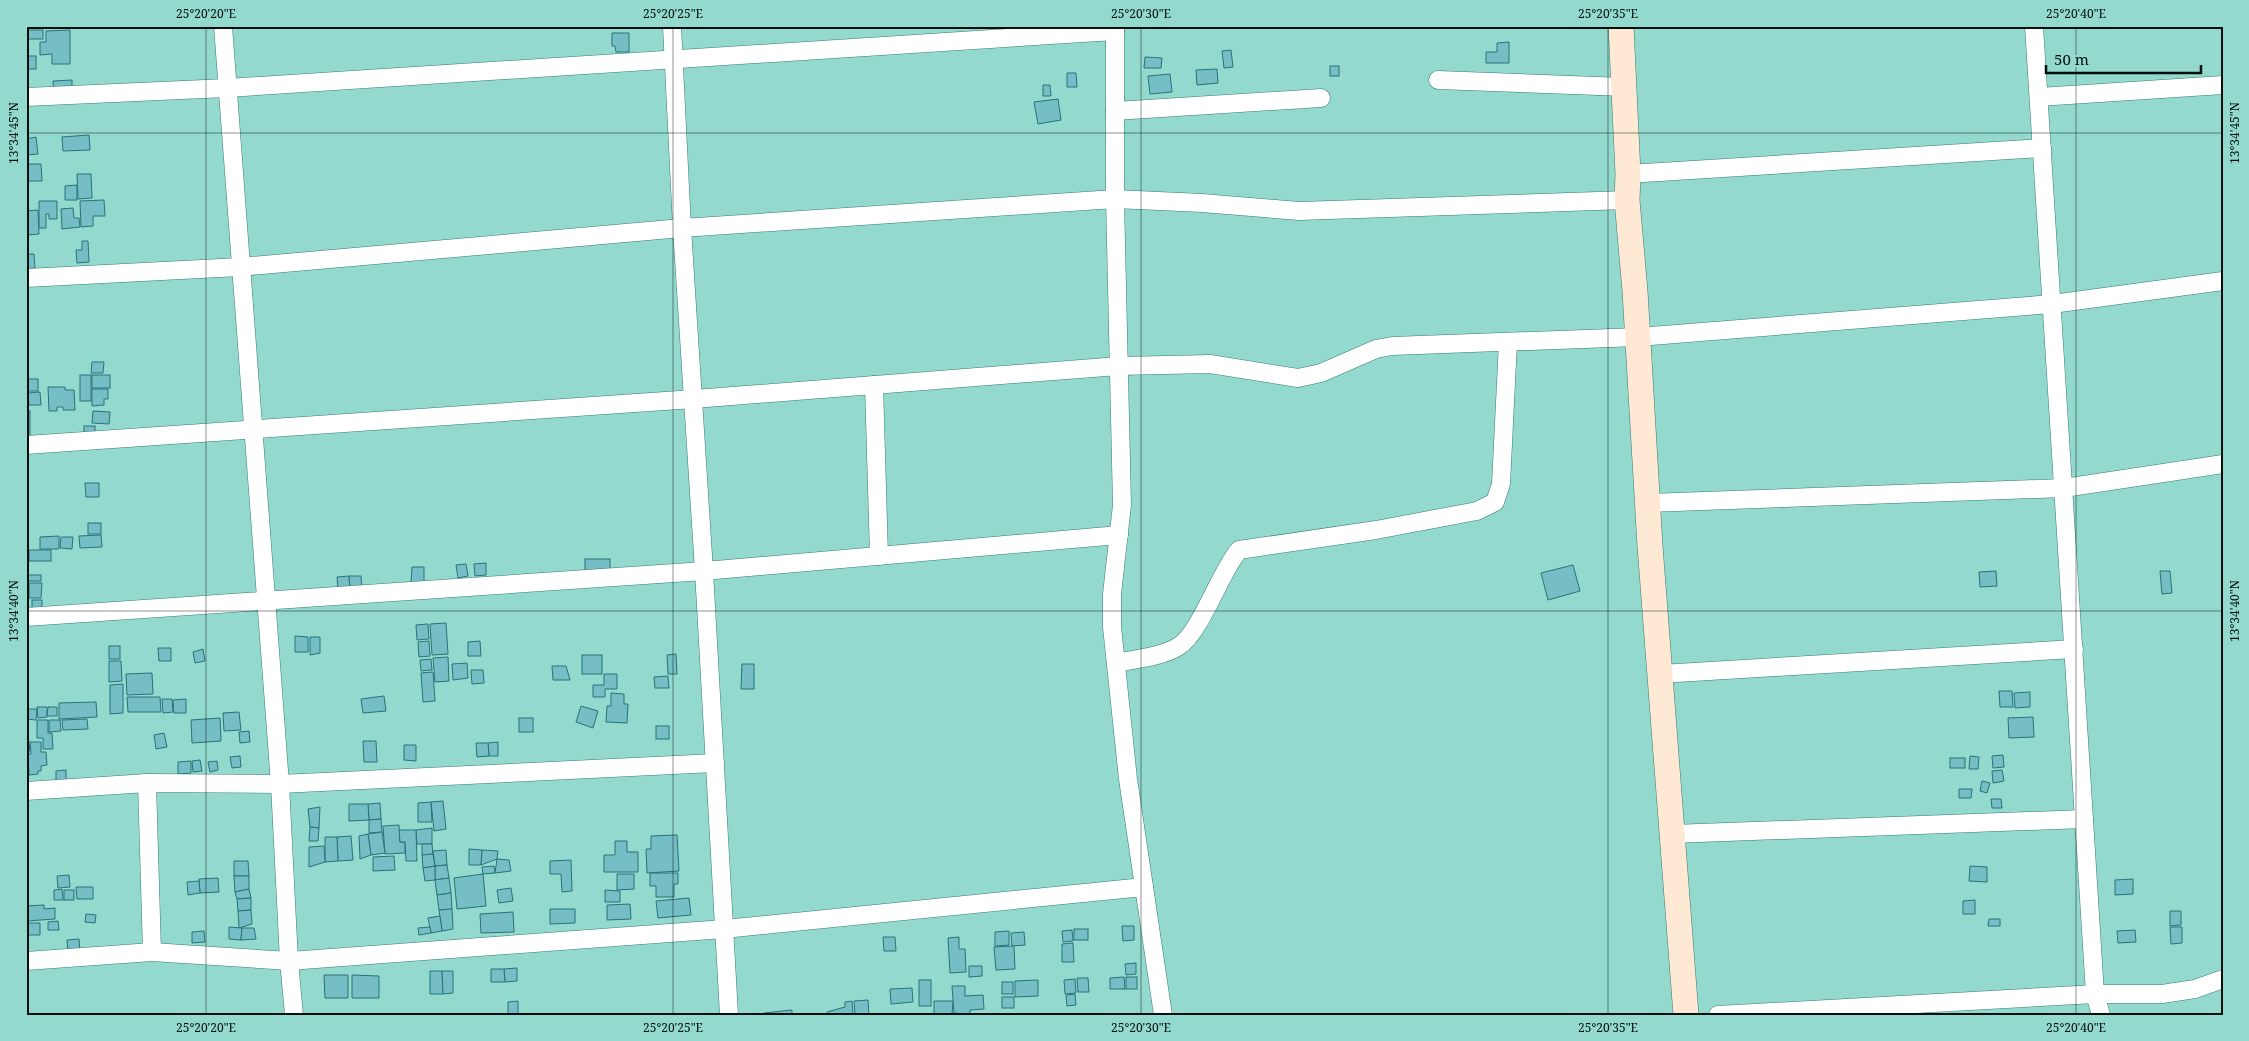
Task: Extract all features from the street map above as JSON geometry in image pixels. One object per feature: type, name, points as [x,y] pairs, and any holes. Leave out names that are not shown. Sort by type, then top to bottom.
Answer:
[{"type":"main road","points":[[1621,26],[1625,86],[1627,200],[1686,1015]]},
{"type":"street","points":[[223,26],[280,784],[289,961],[294,1015]]},
{"type":"street","points":[[672,26],[682,228],[694,399],[729,1015]]},
{"type":"street","points":[[2034,26],[2095,994],[2101,1015]]},
{"type":"street","points":[[26,97],[227,88],[1115,29],[1114,199],[1122,505],[1112,594],[1112,627],[1128,779],[1163,1015]]},
{"type":"street","points":[[1438,80],[1625,86]]},
{"type":"street","points":[[2039,97],[2223,85]]},
{"type":"street","points":[[1115,111],[1321,98]]},
{"type":"street","points":[[1628,174],[2042,148]]},
{"type":"street","points":[[26,278],[240,266],[682,228],[1114,199],[1202,203],[1299,212],[1627,200]]},
{"type":"street","points":[[26,445],[694,399],[1119,366],[1210,364],[1298,378],[1321,373],[1376,349],[1392,346],[1638,337],[2052,304],[2223,281]]},
{"type":"street","points":[[1116,663],[1162,652],[1181,645],[1192,632],[1239,550],[1376,530],[1477,510],[1495,502],[1501,484],[1508,342]]},
{"type":"street","points":[[874,385],[878,556]]},
{"type":"street","points":[[1648,503],[2064,488],[2223,464]]},
{"type":"street","points":[[26,617],[704,571],[1119,535]]},
{"type":"street","points":[[1660,674],[2074,648]]},
{"type":"street","points":[[26,791],[147,783],[280,784],[715,764]]},
{"type":"street","points":[[147,783],[152,952]]},
{"type":"street","points":[[1672,834],[2084,818]]},
{"type":"street","points":[[26,960],[152,952],[289,961],[724,929],[1144,887]]},
{"type":"street","points":[[1718,1015],[2095,994],[2162,994],[2195,989],[2223,979]]},
{"type":"building","points":[[27,30],[43,30],[43,39],[27,39]]},
{"type":"building","points":[[70,30],[70,64],[52,64],[52,54],[40,55],[40,42],[46,42],[46,31]]},
{"type":"building","points":[[612,33],[629,33],[629,52],[616,52],[615,46],[612,46]]},
{"type":"building","points":[[1509,42],[1509,63],[1486,63],[1486,52],[1497,52],[1497,43]]},
{"type":"building","points":[[1231,50],[1233,67],[1224,68],[1222,51]]},
{"type":"building","points":[[26,56],[36,56],[36,69],[26,69]]},
{"type":"building","points":[[1145,57],[1162,58],[1161,68],[1144,68]]},
{"type":"building","points":[[1330,66],[1339,66],[1339,76],[1330,76]]},
{"type":"building","points":[[1217,69],[1218,83],[1197,85],[1196,70]]},
{"type":"building","points":[[1067,73],[1076,73],[1077,87],[1067,87]]},
{"type":"building","points":[[1170,74],[1172,92],[1150,94],[1148,76]]},
{"type":"building","points":[[72,80],[72,93],[54,94],[53,81]]},
{"type":"building","points":[[1043,85],[1050,85],[1051,96],[1043,96]]},
{"type":"building","points":[[1058,99],[1061,120],[1038,124],[1034,102]]},
{"type":"building","points":[[89,135],[90,150],[63,151],[62,137]]},
{"type":"building","points":[[36,137],[38,154],[26,155],[26,139]]},
{"type":"building","points":[[28,164],[41,164],[42,181],[28,181]]},
{"type":"building","points":[[77,174],[91,174],[92,198],[78,199]]},
{"type":"building","points":[[77,185],[77,200],[65,200],[65,186]]},
{"type":"building","points":[[104,200],[105,216],[93,216],[93,226],[81,227],[80,201]]},
{"type":"building","points":[[39,201],[57,201],[57,219],[49,219],[49,214],[46,214],[46,228],[39,228]]},
{"type":"building","points":[[73,208],[74,218],[79,218],[80,227],[62,229],[61,209]]},
{"type":"building","points":[[38,210],[39,234],[27,235],[26,211]]},
{"type":"building","points":[[82,241],[88,241],[89,262],[77,263],[76,250],[82,250]]},
{"type":"building","points":[[26,254],[34,254],[35,268],[26,269]]},
{"type":"building","points":[[92,362],[104,362],[103,373],[91,373]]},
{"type":"building","points":[[80,375],[91,375],[91,401],[80,401]]},
{"type":"building","points":[[92,375],[110,375],[110,388],[92,388]]},
{"type":"building","points":[[26,379],[38,379],[38,391],[26,391]]},
{"type":"building","points":[[48,387],[65,387],[65,390],[74,390],[75,410],[63,410],[63,407],[57,407],[57,411],[49,411]]},
{"type":"building","points":[[92,389],[108,389],[108,399],[104,399],[104,405],[92,406]]},
{"type":"building","points":[[40,392],[41,405],[29,405],[28,393]]},
{"type":"building","points":[[26,411],[30,411],[30,440],[26,440]]},
{"type":"building","points":[[93,411],[110,412],[109,424],[92,423]]},
{"type":"building","points":[[84,426],[95,426],[95,439],[84,439]]},
{"type":"building","points":[[85,483],[99,483],[99,497],[86,497]]},
{"type":"building","points":[[88,523],[101,523],[101,534],[88,534]]},
{"type":"building","points":[[101,535],[102,547],[80,548],[79,536]]},
{"type":"building","points":[[59,536],[59,549],[40,549],[40,537]]},
{"type":"building","points":[[61,537],[73,537],[72,549],[60,548]]},
{"type":"building","points":[[29,550],[51,550],[51,561],[29,561]]},
{"type":"building","points":[[585,559],[610,559],[610,571],[585,571]]},
{"type":"building","points":[[486,563],[486,575],[475,576],[474,564]]},
{"type":"building","points":[[466,564],[468,576],[458,578],[456,565]]},
{"type":"building","points":[[1573,565],[1580,591],[1548,600],[1541,573]]},
{"type":"building","points":[[412,567],[424,567],[424,583],[411,583]]},
{"type":"building","points":[[1996,571],[1997,586],[1980,587],[1979,572]]},
{"type":"building","points":[[2160,571],[2170,571],[2172,593],[2162,594]]},
{"type":"building","points":[[28,575],[41,575],[41,581],[28,581]]},
{"type":"building","points":[[349,576],[350,590],[338,590],[337,577]]},
{"type":"building","points":[[349,576],[361,576],[362,589],[350,590]]},
{"type":"building","points":[[29,583],[42,583],[41,598],[29,598]]},
{"type":"building","points":[[32,600],[42,600],[42,612],[32,612]]},
{"type":"building","points":[[446,623],[448,654],[432,655],[430,624]]},
{"type":"building","points":[[428,624],[429,639],[417,640],[416,625]]},
{"type":"building","points":[[295,636],[308,637],[308,652],[295,652]]},
{"type":"building","points":[[310,637],[320,637],[320,653],[310,655]]},
{"type":"building","points":[[429,641],[430,656],[419,657],[418,642]]},
{"type":"building","points":[[480,641],[481,656],[468,656],[468,642]]},
{"type":"building","points":[[109,646],[120,646],[120,659],[109,659]]},
{"type":"building","points":[[158,648],[171,648],[171,661],[159,661]]},
{"type":"building","points":[[203,649],[205,661],[195,663],[193,652]]},
{"type":"building","points":[[676,654],[677,674],[668,674],[667,655]]},
{"type":"building","points":[[582,655],[602,655],[602,674],[582,674]]},
{"type":"building","points":[[448,657],[449,681],[435,682],[433,658]]},
{"type":"building","points":[[431,659],[432,670],[421,671],[420,660]]},
{"type":"building","points":[[109,661],[121,661],[122,681],[109,682]]},
{"type":"building","points":[[467,663],[468,678],[453,680],[452,664]]},
{"type":"building","points":[[742,664],[754,664],[754,689],[741,689]]},
{"type":"building","points":[[552,666],[566,666],[570,680],[553,680]]},
{"type":"building","points":[[471,670],[483,670],[484,683],[472,684]]},
{"type":"building","points":[[433,672],[435,701],[423,702],[421,673]]},
{"type":"building","points":[[152,673],[153,694],[127,695],[126,674]]},
{"type":"building","points":[[604,674],[617,674],[617,689],[605,689],[605,697],[593,697],[593,685],[604,685]]},
{"type":"building","points":[[668,676],[669,688],[655,688],[654,677]]},
{"type":"building","points":[[123,684],[123,713],[110,714],[110,685]]},
{"type":"building","points":[[1999,691],[2012,691],[2013,707],[2000,707]]},
{"type":"building","points":[[2030,692],[2030,707],[2015,708],[2014,693]]},
{"type":"building","points":[[611,693],[624,694],[624,704],[628,704],[627,723],[606,722],[607,706],[611,706]]},
{"type":"building","points":[[384,696],[386,711],[363,713],[361,699]]},
{"type":"building","points":[[127,697],[160,697],[161,712],[128,712]]},
{"type":"building","points":[[162,699],[172,699],[173,712],[163,713]]},
{"type":"building","points":[[186,699],[186,713],[174,713],[173,700]]},
{"type":"building","points":[[96,702],[97,717],[59,719],[59,703]]},
{"type":"building","points":[[581,706],[598,711],[593,728],[576,722]]},
{"type":"building","points":[[37,707],[47,707],[47,717],[38,718]]},
{"type":"building","points":[[48,707],[57,707],[57,716],[47,716]]},
{"type":"building","points":[[27,709],[37,709],[36,720],[26,719]]},
{"type":"building","points":[[239,712],[241,730],[224,731],[223,713]]},
{"type":"building","points":[[2033,717],[2034,737],[2009,738],[2008,718]]},
{"type":"building","points":[[220,718],[221,741],[192,743],[191,720]]},
{"type":"building","points":[[519,718],[533,718],[533,732],[519,732]]},
{"type":"building","points":[[87,719],[88,729],[63,730],[62,720]]},
{"type":"building","points":[[37,720],[48,720],[48,733],[52,733],[53,749],[43,749],[43,738],[37,738]]},
{"type":"building","points":[[49,720],[60,720],[61,731],[49,732]]},
{"type":"building","points":[[656,726],[669,726],[669,739],[656,739]]},
{"type":"building","points":[[249,731],[250,742],[240,743],[239,732]]},
{"type":"building","points":[[164,733],[167,747],[156,749],[154,735]]},
{"type":"building","points":[[26,735],[28,735],[30,751],[27,751],[28,765],[26,765]]},
{"type":"building","points":[[363,741],[376,741],[377,762],[364,762]]},
{"type":"building","points":[[30,742],[41,742],[41,752],[46,752],[47,765],[41,766],[41,771],[38,771],[38,774],[29,775],[28,754],[31,754]]},
{"type":"building","points":[[498,742],[498,756],[489,756],[488,743]]},
{"type":"building","points":[[476,743],[488,743],[489,756],[477,757]]},
{"type":"building","points":[[404,745],[416,745],[416,761],[404,760]]},
{"type":"building","points":[[2003,755],[2004,767],[1993,768],[1992,756]]},
{"type":"building","points":[[240,756],[241,767],[232,768],[230,757]]},
{"type":"building","points":[[1970,756],[1979,757],[1978,769],[1969,769]]},
{"type":"building","points":[[1950,758],[1965,758],[1965,768],[1950,768]]},
{"type":"building","points":[[200,760],[202,771],[193,772],[192,761]]},
{"type":"building","points":[[191,761],[191,773],[178,774],[178,762]]},
{"type":"building","points":[[217,761],[218,770],[210,772],[208,762]]},
{"type":"building","points":[[66,770],[66,783],[56,784],[56,771]]},
{"type":"building","points":[[2002,770],[2004,781],[1993,783],[1992,771]]},
{"type":"building","points":[[1982,781],[1990,783],[1987,793],[1980,791]]},
{"type":"building","points":[[1959,789],[1972,789],[1971,798],[1959,798]]},
{"type":"building","points":[[1991,799],[2001,799],[2002,808],[1992,808]]},
{"type":"building","points":[[443,801],[446,829],[434,831],[431,802]]},
{"type":"building","points":[[431,802],[432,822],[418,822],[418,803]]},
{"type":"building","points":[[380,803],[381,819],[369,820],[368,804]]},
{"type":"building","points":[[349,804],[368,804],[369,820],[349,821]]},
{"type":"building","points":[[320,807],[319,828],[310,827],[308,809]]},
{"type":"building","points":[[381,819],[382,832],[369,833],[369,820]]},
{"type":"building","points":[[399,825],[400,842],[405,842],[405,853],[385,854],[383,826]]},
{"type":"building","points":[[310,827],[319,828],[318,841],[309,841]]},
{"type":"building","points":[[432,828],[432,844],[417,844],[416,830]]},
{"type":"building","points":[[399,830],[416,830],[417,861],[406,861],[405,842],[400,842]]},
{"type":"building","points":[[382,832],[385,853],[371,855],[368,834]]},
{"type":"building","points":[[368,834],[371,855],[360,859],[359,836]]},
{"type":"building","points":[[677,835],[679,871],[647,873],[646,849],[651,849],[651,836]]},
{"type":"building","points":[[351,836],[353,860],[338,861],[337,837]]},
{"type":"building","points":[[325,837],[337,837],[338,861],[325,862]]},
{"type":"building","points":[[615,841],[627,841],[627,852],[638,852],[638,872],[604,872],[604,855],[615,855]]},
{"type":"building","points":[[422,844],[432,844],[433,854],[422,855]]},
{"type":"building","points":[[324,846],[325,862],[309,867],[309,847]]},
{"type":"building","points":[[469,849],[482,850],[481,865],[469,865]]},
{"type":"building","points":[[446,850],[447,865],[435,866],[433,851]]},
{"type":"building","points":[[482,850],[498,851],[497,859],[481,865]]},
{"type":"building","points":[[433,854],[435,866],[423,868],[422,855]]},
{"type":"building","points":[[394,856],[395,870],[373,871],[373,857]]},
{"type":"building","points":[[497,859],[509,860],[511,871],[495,873]]},
{"type":"building","points":[[571,860],[572,891],[562,892],[561,874],[550,874],[550,861]]},
{"type":"building","points":[[234,861],[248,861],[249,876],[234,876]]},
{"type":"building","points":[[447,865],[449,878],[435,880],[435,866]]},
{"type":"building","points":[[435,866],[435,880],[425,881],[423,868]]},
{"type":"building","points":[[494,866],[495,873],[483,874],[482,867]]},
{"type":"building","points":[[1970,866],[1987,867],[1987,882],[1969,881]]},
{"type":"building","points":[[650,873],[678,873],[678,884],[674,884],[674,897],[656,897],[656,886],[650,886]]},
{"type":"building","points":[[483,874],[486,906],[457,909],[454,878]]},
{"type":"building","points":[[617,874],[634,874],[634,889],[617,890]]},
{"type":"building","points":[[69,875],[70,887],[58,888],[57,876]]},
{"type":"building","points":[[234,876],[249,876],[249,889],[235,892]]},
{"type":"building","points":[[218,878],[219,892],[200,893],[199,879]]},
{"type":"building","points":[[449,878],[451,893],[437,895],[435,880]]},
{"type":"building","points":[[2133,879],[2133,894],[2115,895],[2115,880]]},
{"type":"building","points":[[199,881],[200,893],[188,895],[187,882]]},
{"type":"building","points":[[76,887],[93,887],[93,899],[77,899]]},
{"type":"building","points":[[511,888],[513,901],[499,903],[497,890]]},
{"type":"building","points":[[62,889],[63,900],[54,900],[54,890]]},
{"type":"building","points":[[249,889],[251,898],[237,899],[235,892]]},
{"type":"building","points":[[64,890],[74,890],[74,900],[64,900]]},
{"type":"building","points":[[605,890],[620,891],[620,902],[605,902]]},
{"type":"building","points":[[451,893],[452,909],[439,910],[437,895]]},
{"type":"building","points":[[251,898],[251,910],[238,911],[237,899]]},
{"type":"building","points":[[689,898],[691,915],[658,918],[656,901]]},
{"type":"building","points":[[1975,900],[1975,914],[1963,914],[1963,901]]},
{"type":"building","points":[[630,904],[631,919],[607,920],[607,905]]},
{"type":"building","points":[[44,905],[44,909],[55,908],[55,919],[26,921],[26,906]]},
{"type":"building","points":[[452,909],[453,929],[442,931],[439,910]]},
{"type":"building","points":[[550,909],[575,909],[575,923],[550,924]]},
{"type":"building","points":[[251,910],[252,924],[239,928],[238,911]]},
{"type":"building","points":[[2170,911],[2181,911],[2181,925],[2170,926]]},
{"type":"building","points":[[513,912],[514,932],[481,933],[480,914]]},
{"type":"building","points":[[86,914],[96,915],[95,923],[85,922]]},
{"type":"building","points":[[440,916],[442,931],[431,933],[428,918]]},
{"type":"building","points":[[1989,919],[2000,919],[2000,926],[1988,926]]},
{"type":"building","points":[[58,921],[59,930],[48,930],[48,922]]},
{"type":"building","points":[[27,923],[40,923],[40,935],[28,935]]},
{"type":"building","points":[[1122,926],[1134,926],[1134,940],[1123,941]]},
{"type":"building","points":[[229,927],[242,928],[241,940],[229,939]]},
{"type":"building","points":[[430,927],[431,933],[419,935],[418,928]]},
{"type":"building","points":[[2170,927],[2182,927],[2182,943],[2171,944]]},
{"type":"building","points":[[242,928],[254,928],[256,939],[241,940]]},
{"type":"building","points":[[1074,929],[1088,929],[1088,940],[1074,940]]},
{"type":"building","points":[[1072,930],[1073,941],[1063,942],[1062,931]]},
{"type":"building","points":[[2135,930],[2136,942],[2118,943],[2117,931]]},
{"type":"building","points":[[204,931],[205,942],[192,943],[192,932]]},
{"type":"building","points":[[1009,931],[1009,945],[995,946],[995,932]]},
{"type":"building","points":[[1024,932],[1025,945],[1012,946],[1011,933]]},
{"type":"building","points":[[883,937],[895,937],[896,951],[884,951]]},
{"type":"building","points":[[959,937],[959,949],[965,949],[966,972],[950,973],[948,938]]},
{"type":"building","points":[[79,939],[80,951],[68,952],[67,940]]},
{"type":"building","points":[[1073,943],[1074,962],[1062,962],[1062,944]]},
{"type":"building","points":[[1014,946],[1015,969],[996,970],[994,947]]},
{"type":"building","points":[[1136,963],[1136,974],[1126,975],[1125,964]]},
{"type":"building","points":[[969,966],[982,966],[982,976],[969,977]]},
{"type":"building","points":[[517,968],[517,981],[505,982],[504,969]]},
{"type":"building","points":[[491,969],[504,969],[505,982],[491,982]]},
{"type":"building","points":[[430,971],[442,971],[443,994],[430,994]]},
{"type":"building","points":[[442,971],[453,971],[453,993],[443,994]]},
{"type":"building","points":[[324,975],[348,975],[348,998],[325,998]]},
{"type":"building","points":[[352,975],[379,976],[379,998],[352,998]]},
{"type":"building","points":[[1124,977],[1125,989],[1110,989],[1110,978]]},
{"type":"building","points":[[1126,977],[1137,977],[1137,989],[1126,989]]},
{"type":"building","points":[[1077,978],[1088,978],[1089,992],[1078,992]]},
{"type":"building","points":[[1075,979],[1076,993],[1065,994],[1064,980]]},
{"type":"building","points":[[919,980],[931,980],[931,1006],[919,1006]]},
{"type":"building","points":[[1038,980],[1038,996],[1015,997],[1015,981]]},
{"type":"building","points":[[1002,982],[1013,982],[1013,994],[1002,994]]},
{"type":"building","points":[[952,986],[965,986],[965,996],[983,995],[984,1009],[970,1010],[970,1015],[954,1013]]},
{"type":"building","points":[[912,988],[913,1002],[891,1004],[890,989]]},
{"type":"building","points":[[1075,994],[1076,1005],[1067,1006],[1066,995]]},
{"type":"building","points":[[1002,997],[1014,997],[1014,1008],[1002,1008]]},
{"type":"building","points":[[868,1000],[869,1015],[855,1015],[854,1001]]},
{"type":"building","points":[[518,1001],[518,1015],[508,1015],[508,1002]]},
{"type":"building","points":[[852,1001],[853,1015],[827,1015],[827,1012],[845,1007],[845,1002]]},
{"type":"building","points":[[934,1001],[953,1001],[952,1015],[934,1015]]},
{"type":"building","points":[[792,1010],[792,1015],[764,1015],[764,1013]]}]
